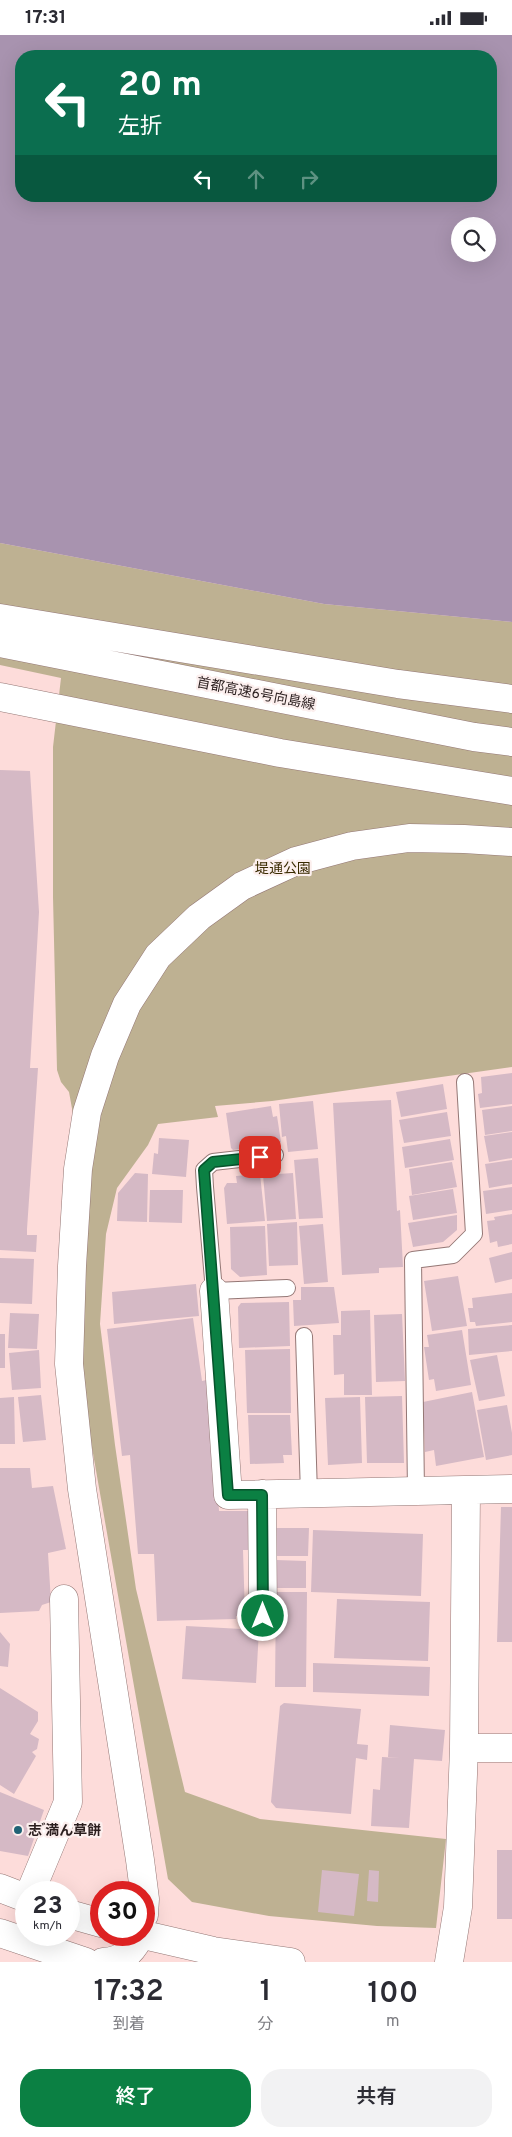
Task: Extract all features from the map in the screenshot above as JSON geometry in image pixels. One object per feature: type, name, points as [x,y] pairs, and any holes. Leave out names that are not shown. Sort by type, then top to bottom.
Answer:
[{"type":"main road","points":[[0,618],[398,684],[512,699]]},
{"type":"main road","name":"首都高速6号向島線","points":[[0,643],[474,737],[512,742]]},
{"type":"main road","points":[[0,697],[280,753],[512,791]]},
{"type":"main road","points":[[143,1881],[82,1489],[69,1364],[72,1266],[78,1169],[87,1112],[104,1056],[127,1003],[158,956],[199,917],[242,885],[296,861],[352,846],[409,838],[512,842]]},
{"type":"main road","points":[[214,1291],[228,1495],[512,1489]]},
{"type":"main road","points":[[449,1962],[458,1907],[464,1748],[466,1491]]},
{"type":"main road","points":[[262,1495],[263,1616]]},
{"type":"main road","points":[[35,1881],[68,1802],[64,1599]]},
{"type":"main road","points":[[464,1748],[512,1748]]},
{"type":"main road","points":[[0,1888],[15,1894]]},
{"type":"main road","points":[[0,1933],[86,1962]]},
{"type":"main road","points":[[155,1938],[214,1951],[291,1962]]},
{"type":"main road","points":[[103,1962],[110,1962],[125,1957],[135,1946]]},
{"type":"lane","points":[[416,1492],[414,1260],[453,1255],[474,1234],[465,1082]]},
{"type":"lane","points":[[275,1155],[213,1162],[204,1170],[214,1291],[287,1288]]},
{"type":"lane","points":[[304,1336],[309,1494]]},
{"type":"green space","name":"堤通公園","points":[[0,543],[324,604],[512,622],[512,1067],[272,1101],[215,1106],[218,1117],[158,1124],[148,1145],[117,1188],[106,1234],[100,1324],[136,1589],[185,1792],[260,1819],[446,1839],[436,1928],[377,1926],[269,1916],[192,1902],[168,1879],[76,1357],[85,1180],[69,1092],[61,1082],[57,1070],[53,897],[53,747],[61,678],[0,665]]},
{"type":"shaded area","points":[[0,35],[512,35],[512,622],[324,604],[0,543]]},
{"type":"building","points":[[0,770],[30,771],[39,912],[30,1068],[38,1068],[27,1235],[37,1235],[36,1252],[0,1250]]},
{"type":"building","points":[[512,1073],[512,1104],[480,1108],[478,1094],[482,1093],[481,1077]]},
{"type":"building","points":[[443,1084],[447,1109],[401,1117],[396,1092]]},
{"type":"building","points":[[391,1100],[397,1211],[400,1210],[403,1267],[379,1268],[379,1273],[342,1275],[333,1103]]},
{"type":"building","points":[[313,1101],[318,1149],[288,1152],[286,1136],[282,1137],[279,1104]]},
{"type":"building","points":[[271,1106],[273,1117],[277,1116],[281,1142],[233,1150],[231,1148],[226,1113]]},
{"type":"building","points":[[512,1106],[512,1131],[485,1135],[482,1110]]},
{"type":"building","points":[[447,1112],[451,1136],[404,1143],[399,1120]]},
{"type":"building","points":[[512,1132],[512,1158],[489,1162],[484,1136]]},
{"type":"building","points":[[159,1138],[189,1140],[186,1177],[152,1174],[154,1153],[158,1154]]},
{"type":"building","points":[[450,1139],[454,1160],[405,1168],[402,1147]]},
{"type":"building","points":[[318,1158],[323,1218],[299,1219],[294,1160]]},
{"type":"building","points":[[512,1160],[512,1184],[489,1188],[485,1164]]},
{"type":"building","points":[[452,1162],[457,1187],[412,1195],[409,1169]]},
{"type":"building","points":[[135,1173],[148,1174],[147,1222],[117,1221],[118,1193]]},
{"type":"building","points":[[293,1173],[296,1219],[267,1221],[263,1175]]},
{"type":"building","points":[[260,1174],[265,1221],[227,1224],[224,1188],[227,1183],[237,1183],[236,1176]]},
{"type":"building","points":[[512,1187],[512,1210],[486,1214],[483,1191]]},
{"type":"building","points":[[453,1189],[457,1213],[413,1220],[409,1196]]},
{"type":"building","points":[[150,1190],[183,1190],[182,1223],[149,1222]]},
{"type":"building","points":[[512,1214],[512,1244],[498,1247],[497,1241],[490,1243],[487,1221],[495,1220],[494,1217]]},
{"type":"building","points":[[457,1215],[457,1230],[443,1242],[413,1247],[408,1223]]},
{"type":"building","points":[[297,1222],[298,1265],[269,1266],[267,1224]]},
{"type":"building","points":[[323,1224],[328,1282],[304,1284],[299,1226]]},
{"type":"building","points":[[265,1226],[267,1275],[240,1277],[231,1269],[230,1227]]},
{"type":"building","points":[[512,1252],[512,1279],[495,1283],[489,1258]]},
{"type":"building","points":[[0,1258],[34,1259],[32,1304],[0,1303]]},
{"type":"building","points":[[458,1276],[467,1326],[432,1331],[424,1281]]},
{"type":"building","points":[[196,1284],[199,1316],[114,1324],[112,1292]]},
{"type":"building","points":[[301,1287],[334,1287],[339,1323],[294,1326],[293,1300],[301,1300]]},
{"type":"building","points":[[512,1293],[512,1322],[476,1326],[475,1322],[470,1322],[468,1308],[473,1308],[472,1298]]},
{"type":"building","points":[[289,1302],[290,1346],[239,1348],[238,1307],[241,1303]]},
{"type":"building","points":[[370,1310],[372,1395],[344,1395],[344,1374],[334,1375],[333,1335],[341,1335],[341,1311]]},
{"type":"building","points":[[10,1313],[39,1314],[37,1349],[8,1348]]},
{"type":"building","points":[[402,1314],[405,1381],[376,1382],[374,1315]]},
{"type":"building","points":[[193,1318],[202,1381],[211,1379],[219,1511],[249,1511],[250,1550],[243,1550],[245,1616],[236,1616],[236,1619],[157,1621],[154,1554],[138,1554],[130,1455],[122,1456],[107,1329]]},
{"type":"building","points":[[512,1325],[512,1351],[469,1355],[468,1329]]},
{"type":"building","points":[[462,1330],[471,1385],[436,1391],[434,1379],[429,1380],[424,1347],[429,1347],[427,1335]]},
{"type":"building","points":[[0,1334],[5,1334],[5,1368],[0,1368]]},
{"type":"building","points":[[290,1349],[291,1413],[247,1413],[245,1350]]},
{"type":"building","points":[[39,1350],[41,1388],[12,1390],[9,1353]]},
{"type":"building","points":[[497,1355],[505,1396],[479,1401],[470,1360]]},
{"type":"building","points":[[472,1392],[484,1457],[436,1466],[434,1450],[425,1452],[423,1402]]},
{"type":"building","points":[[41,1395],[46,1440],[23,1442],[18,1397]]},
{"type":"building","points":[[402,1396],[404,1463],[367,1463],[365,1397]]},
{"type":"building","points":[[14,1397],[15,1444],[0,1444],[0,1398]]},
{"type":"building","points":[[360,1397],[362,1463],[328,1465],[325,1398]]},
{"type":"building","points":[[507,1405],[512,1433],[512,1455],[486,1460],[477,1410]]},
{"type":"building","points":[[248,1415],[290,1415],[292,1455],[283,1455],[284,1463],[250,1464]]},
{"type":"building","points":[[0,1468],[30,1468],[32,1488],[53,1486],[66,1549],[48,1553],[51,1602],[42,1605],[39,1611],[0,1613]]},
{"type":"building","points":[[501,1507],[512,1507],[512,1642],[497,1642]]},
{"type":"building","points":[[276,1528],[309,1528],[308,1556],[276,1556]]},
{"type":"building","points":[[313,1530],[423,1534],[421,1596],[311,1592]]},
{"type":"building","points":[[276,1560],[306,1561],[306,1588],[276,1588]]},
{"type":"building","points":[[276,1592],[307,1592],[306,1687],[275,1687]]},
{"type":"building","points":[[337,1599],[430,1602],[428,1661],[334,1658]]},
{"type":"building","points":[[186,1626],[259,1630],[256,1683],[182,1679]]},
{"type":"building","points":[[0,1632],[10,1644],[8,1667],[0,1666]]},
{"type":"building","points":[[313,1663],[430,1667],[429,1696],[313,1692]]},
{"type":"building","points":[[0,1688],[38,1712],[38,1721],[30,1734],[39,1739],[37,1749],[32,1752],[36,1756],[14,1794],[0,1785]]},
{"type":"building","points":[[284,1703],[361,1709],[357,1744],[368,1745],[367,1760],[356,1758],[351,1814],[276,1808],[271,1802],[280,1706]]},
{"type":"building","points":[[390,1725],[445,1730],[442,1761],[414,1759],[409,1828],[371,1826],[373,1789],[380,1790],[382,1757],[400,1758],[388,1757]]},
{"type":"building","name":"志 ゙満ん草餅","points":[[0,1792],[44,1810],[28,1856],[0,1851]]},
{"type":"building","points":[[497,1850],[512,1850],[512,1919],[497,1919]]},
{"type":"building","points":[[322,1870],[359,1874],[354,1916],[318,1912]]},
{"type":"building","points":[[369,1870],[379,1871],[378,1902],[367,1901]]},
{"type":"place","name":"志 ゙満ん草餅","points":[[18,1830]]},
{"type":"route","points":[[260,1157],[213,1162],[204,1170],[228,1495],[262,1495],[263,1616]]}]
